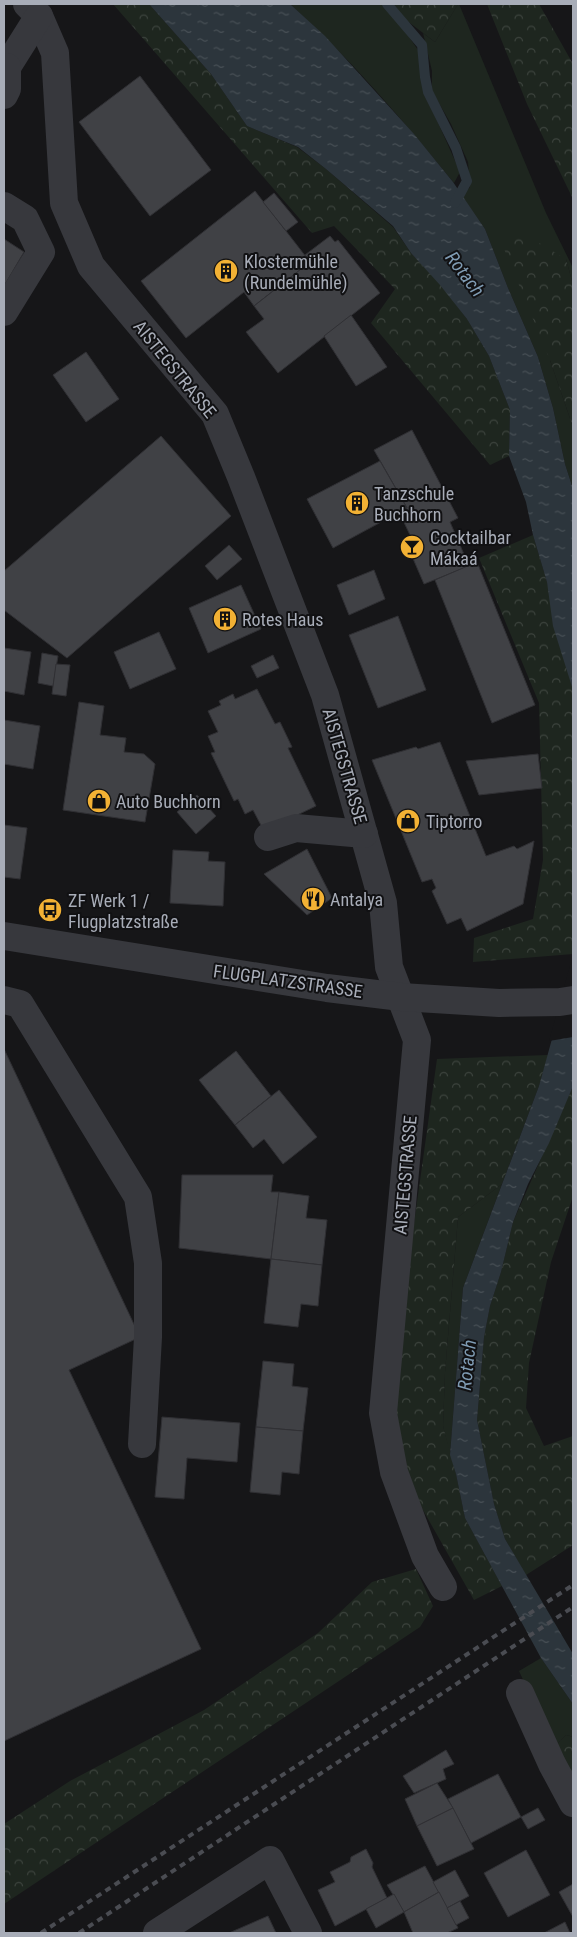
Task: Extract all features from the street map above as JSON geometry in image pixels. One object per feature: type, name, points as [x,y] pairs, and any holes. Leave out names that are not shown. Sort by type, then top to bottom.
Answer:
[{"type":"street","points":[[4,95],[7,89],[6,68],[33,10]]},
{"type":"street","name":"AISTEGSTRASSE","points":[[33,10],[55,53],[64,203],[91,266],[214,414],[241,477],[325,695],[383,903],[389,966],[417,1040],[384,1413],[394,1472],[425,1556],[443,1587]]},
{"type":"street","points":[[4,206],[25,219],[41,252],[4,312]]},
{"type":"street","points":[[268,838],[296,828],[364,834]]},
{"type":"street","name":"FLUGPLATZSTRASSE","points":[[4,936],[327,988],[401,997],[499,1004],[573,1000]]},
{"type":"street","points":[[4,1000],[20,1004],[138,1197],[148,1263],[148,1336],[142,1444]]},
{"type":"street","points":[[520,1693],[552,1764],[573,1803]]},
{"type":"street","points":[[157,1933],[270,1860],[308,1933]]},
{"type":"green space","points":[[113,4],[149,4],[211,74],[247,126],[297,147],[326,169],[393,227],[411,253],[440,284],[467,319],[489,356],[510,410],[509,456],[490,465],[371,323],[395,289],[334,226],[312,233]]},
{"type":"green space","points":[[290,4],[386,4],[418,50],[423,89],[460,172],[454,183],[375,90],[334,46]]},
{"type":"green space","points":[[385,4],[458,4],[435,42]]},
{"type":"green space","points":[[458,4],[546,213],[573,268],[573,285],[566,259],[550,360],[573,427],[573,489],[538,357],[485,229],[462,196],[470,187],[468,162],[451,124],[432,91],[432,71],[423,33],[435,42]]},
{"type":"green space","points":[[487,4],[539,4],[573,64],[573,199],[527,104]]},
{"type":"green space","points":[[497,232],[536,241],[566,259],[573,285],[573,427],[550,360]]},
{"type":"green space","points":[[533,535],[547,582],[573,690],[573,954],[473,962],[474,938],[533,919],[543,860],[539,703],[479,558]]},
{"type":"green space","points":[[548,1055],[539,1086],[502,1184],[458,1217],[445,1372],[443,1426],[465,1518],[502,1586],[474,1600],[402,1473],[395,1388],[407,1274],[437,1059]]},
{"type":"green space","points":[[573,1086],[573,1196],[551,1262],[529,1363],[526,1408],[544,1446],[573,1436],[573,1545],[526,1575],[505,1539],[494,1504],[477,1420],[484,1337],[490,1306],[501,1272],[513,1222]]},
{"type":"green space","points":[[502,1184],[463,1288],[450,1455],[443,1426],[445,1372],[458,1217]]},
{"type":"green space","points":[[416,1569],[433,1606],[420,1627],[4,1904],[4,1824],[70,1781],[204,1710],[318,1633],[372,1582]]},
{"type":"green space","points":[[541,1658],[573,1704],[573,1737],[566,1735],[554,1747],[519,1671]]},
{"type":"green space","points":[[566,1735],[573,1737],[573,1784],[554,1747]]},
{"type":"water","name":"Rotach","points":[[149,4],[290,4],[325,36],[414,134],[453,182],[485,229],[538,357],[573,489],[573,690],[553,626],[547,582],[533,535],[526,502],[509,456],[510,410],[489,356],[467,319],[411,253],[393,226],[298,147],[247,126],[211,74]]},
{"type":"water","name":"Rotach","points":[[573,963],[573,1086],[549,1143],[528,1184],[513,1222],[501,1272],[490,1306],[484,1337],[477,1420],[494,1504],[505,1539],[573,1654],[573,1704],[541,1658],[465,1518],[450,1455],[463,1288],[539,1086]]},
{"type":"pier","points":[[573,960],[573,1037],[549,1041],[571,962]]},
{"type":"building","points":[[140,76],[211,170],[150,216],[79,122]]},
{"type":"building","name":"Klostermühle (Rundelmühle)","points":[[255,191],[310,262],[254,306],[244,292],[186,338],[141,281]]},
{"type":"building","points":[[274,193],[298,222],[286,231],[263,202]]},
{"type":"building","points":[[330,236],[335,242],[338,240],[380,293],[278,373],[246,332],[264,319],[254,306],[310,262],[305,255]]},
{"type":"building","points":[[4,239],[24,252],[4,286]]},
{"type":"building","points":[[351,315],[387,367],[356,386],[324,336]]},
{"type":"building","points":[[86,352],[119,399],[86,422],[53,375]]},
{"type":"building","points":[[412,430],[458,518],[450,522],[469,566],[424,584],[405,540],[411,537],[399,512],[407,508],[374,450]]},
{"type":"building","points":[[161,436],[231,516],[67,658],[4,610],[4,571]]},
{"type":"building","name":"Tanzschule Buchhorn","points":[[380,461],[407,508],[333,548],[307,499]]},
{"type":"building","points":[[229,545],[242,559],[217,580],[205,566]]},
{"type":"building","points":[[477,562],[535,705],[492,723],[435,580]]},
{"type":"building","points":[[374,570],[385,599],[349,615],[337,585]]},
{"type":"building","name":"Rotes Haus","points":[[241,585],[261,629],[208,653],[189,608]]},
{"type":"building","points":[[398,616],[426,690],[378,708],[349,635]]},
{"type":"building","points":[[159,632],[176,669],[130,689],[114,652]]},
{"type":"building","points":[[4,648],[31,652],[24,695],[4,691]]},
{"type":"building","points":[[42,653],[58,656],[53,686],[38,683]]},
{"type":"building","points":[[273,655],[279,668],[257,678],[251,666]]},
{"type":"building","points":[[56,664],[70,665],[66,696],[52,694]]},
{"type":"building","points":[[257,689],[275,724],[280,722],[292,747],[288,748],[316,806],[264,831],[253,810],[245,814],[238,799],[234,801],[211,753],[215,752],[208,736],[218,732],[208,711],[221,705],[219,701],[233,694],[235,699]]},
{"type":"building","points":[[79,702],[104,706],[100,735],[126,738],[124,752],[144,754],[155,764],[145,822],[63,810]]},
{"type":"building","points":[[4,720],[40,726],[33,769],[4,764]]},
{"type":"building","points":[[440,742],[486,856],[514,846],[517,849],[534,841],[523,904],[467,931],[461,918],[447,924],[432,891],[436,888],[432,879],[422,882],[372,760]]},
{"type":"building","points":[[538,754],[542,788],[479,795],[466,761]]},
{"type":"building","points":[[197,795],[216,816],[196,834],[177,812]]},
{"type":"building","points":[[4,825],[27,828],[20,879],[4,877]]},
{"type":"building","points":[[307,849],[332,898],[307,915],[264,874]]},
{"type":"building","points":[[173,850],[209,852],[208,861],[225,862],[223,906],[170,903]]},
{"type":"building","points":[[4,1049],[140,1337],[69,1370],[201,1649],[4,1741]]},
{"type":"building","points":[[236,1051],[271,1096],[235,1125],[199,1080]]},
{"type":"building","points":[[279,1090],[317,1137],[283,1164],[264,1139],[253,1148],[235,1125]]},
{"type":"building","points":[[182,1175],[273,1175],[271,1192],[279,1192],[271,1259],[179,1248]]},
{"type":"building","points":[[279,1192],[309,1196],[306,1218],[327,1220],[322,1265],[271,1259]]},
{"type":"building","points":[[271,1259],[322,1265],[318,1306],[301,1304],[298,1327],[264,1323]]},
{"type":"building","points":[[263,1361],[294,1364],[292,1386],[308,1388],[303,1431],[256,1427]]},
{"type":"building","points":[[162,1417],[240,1423],[237,1462],[187,1458],[184,1499],[155,1497]]},
{"type":"building","points":[[256,1427],[303,1431],[299,1474],[282,1472],[280,1495],[250,1492]]},
{"type":"building","points":[[446,1750],[454,1764],[443,1769],[446,1779],[414,1793],[403,1776]]},
{"type":"building","points":[[498,1774],[521,1817],[471,1843],[448,1799]]},
{"type":"building","points":[[437,1783],[453,1808],[417,1826],[405,1799]]},
{"type":"building","points":[[453,1808],[474,1849],[437,1866],[417,1826]]},
{"type":"building","points":[[538,1808],[545,1820],[528,1829],[521,1817]]},
{"type":"building","points":[[366,1849],[373,1863],[372,1867],[387,1898],[335,1926],[318,1890],[335,1882],[330,1872],[350,1862],[351,1857]]},
{"type":"building","points":[[526,1850],[550,1895],[508,1917],[484,1873]]},
{"type":"building","points":[[425,1866],[439,1892],[404,1912],[387,1885]]},
{"type":"building","points":[[455,1870],[469,1896],[447,1908],[433,1882]]},
{"type":"building","points":[[573,1884],[573,1917],[559,1892]]},
{"type":"building","points":[[439,1892],[458,1928],[447,1933],[413,1933],[404,1912]]},
{"type":"building","points":[[394,1894],[404,1912],[376,1928],[366,1909]]},
{"type":"building","points":[[460,1901],[469,1918],[456,1925],[447,1908]]},
{"type":"building","points":[[268,1916],[276,1933],[229,1933]]},
{"type":"building","points":[[565,1922],[570,1933],[544,1933]]},
{"type":"waterway","points":[[387,4],[422,45],[428,92],[456,148],[467,181],[455,203]]},
{"type":"railway","points":[[41,1933],[573,1585]]},
{"type":"railway","points":[[79,1933],[573,1607]]},
{"type":"place","name":"Klostermühle (Rundelmühle)","points":[[226,271]]},
{"type":"place","name":"Tanzschule Buchhorn","points":[[357,503]]},
{"type":"place","name":"Cocktailbar Mákaá","points":[[412,547]]},
{"type":"place","name":"Rotes Haus","points":[[225,619]]},
{"type":"place","name":"Auto Buchhorn","points":[[99,801]]},
{"type":"place","name":"Tiptorro","points":[[408,821]]},
{"type":"place","name":"Antalya","points":[[313,899]]},
{"type":"place","name":"ZF Werk 1 / Flugplatzstraße","points":[[50,910]]}]
